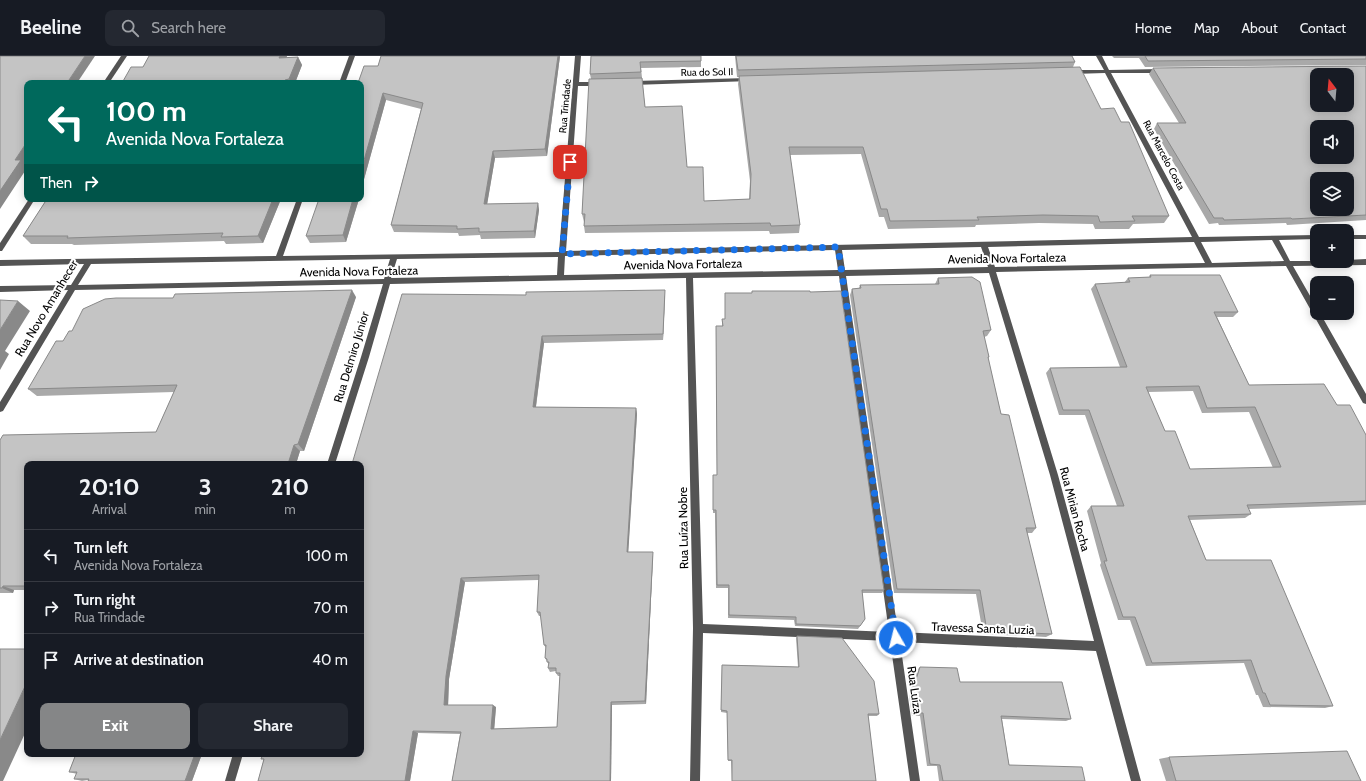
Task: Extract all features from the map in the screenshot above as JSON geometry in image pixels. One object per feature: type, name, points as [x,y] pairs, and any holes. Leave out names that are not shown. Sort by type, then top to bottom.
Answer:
[{"type":"street","points":[[108,80],[124,56]]},
{"type":"street","points":[[343,80],[352,56]]},
{"type":"street","name":"Rua Trindade","points":[[560,278],[577,84],[578,56]]},
{"type":"street","name":"Rua Marcelo Costa","points":[[1098,56],[1108,71],[1210,265]]},
{"type":"street","points":[[1068,72],[1170,70]]},
{"type":"street","name":"Rua do Sol II","points":[[624,83],[759,80]]},
{"type":"street","points":[[577,84],[608,84]]},
{"type":"street","points":[[0,249],[30,202]]},
{"type":"street","points":[[278,258],[299,202]]},
{"type":"street","name":"Avenida Nova Fortaleza","points":[[0,263],[562,254],[1310,237]]},
{"type":"street","points":[[1354,237],[1366,237]]},
{"type":"street","points":[[1274,238],[1366,401]]},
{"type":"street","name":"Rua Mirian Rocha","points":[[984,244],[1054,476],[1136,781]]},
{"type":"street","name":"Rua Luíza","points":[[838,247],[896,638],[915,781]]},
{"type":"street","name":"Rua Delmiro Júnior","points":[[332,461],[394,257]]},
{"type":"street","name":"Rua Novo Amanhecer","points":[[0,409],[89,261]]},
{"type":"street","name":"Avenida Nova Fortaleza","points":[[0,289],[689,275],[842,274],[991,269],[1366,262]]},
{"type":"street","name":"Rua Luíza Nobre","points":[[689,275],[698,628],[695,781]]},
{"type":"street","name":"Travessa Santa Luzia","points":[[698,628],[1099,646]]},
{"type":"street","points":[[230,781],[237,757]]},
{"type":"building","points":[[0,56],[85,56],[69,80],[24,80],[24,146],[15,160],[21,160],[0,191]]},
{"type":"building","points":[[149,56],[298,57],[289,79],[285,80],[124,80],[131,67],[143,67]]},
{"type":"building","points":[[381,56],[558,56],[545,149],[493,151],[484,204],[538,203],[534,231],[479,232],[479,228],[457,229],[457,226],[391,225],[423,103],[383,93],[364,160],[364,80],[359,80],[364,66],[378,66]]},
{"type":"building","points":[[591,56],[701,56],[701,61],[640,62],[641,72],[590,74]]},
{"type":"building","points":[[736,56],[1072,56],[1075,62],[738,70]]},
{"type":"building","points":[[1145,56],[1366,56],[1366,59],[1148,61]]},
{"type":"building","points":[[1366,66],[1366,215],[1354,216],[1354,172],[1310,172],[1310,216],[1348,216],[1292,219],[1224,220],[1223,218],[1214,218],[1157,123],[1186,123],[1153,68]]},
{"type":"building","points":[[1080,67],[1101,109],[1114,108],[1121,122],[1129,122],[1169,216],[1132,216],[1135,221],[1100,222],[1098,216],[1043,215],[977,217],[979,220],[890,221],[887,209],[881,209],[863,147],[789,147],[800,225],[771,226],[770,223],[584,226],[585,214],[582,214],[589,79],[642,78],[645,107],[682,106],[687,167],[703,167],[704,201],[750,199],[751,174],[739,76]]},
{"type":"building","points":[[45,202],[272,202],[258,236],[221,237],[223,233],[67,238],[68,236],[23,236]]},
{"type":"building","points":[[318,202],[352,202],[343,235],[306,236]]},
{"type":"building","points":[[1150,275],[1220,275],[1238,312],[1214,312],[1249,385],[1324,384],[1337,405],[1350,405],[1366,435],[1366,501],[1247,505],[1251,514],[1188,516],[1206,560],[1271,560],[1333,706],[1270,705],[1265,693],[1263,693],[1251,660],[1152,663],[1135,617],[1123,617],[1104,561],[1107,561],[1091,506],[1124,506],[1089,410],[1063,410],[1050,368],[1127,367],[1095,284],[1130,282],[1128,278],[1151,277]],"holes":[[[1199,386],[1207,408],[1255,407],[1281,467],[1190,469],[1175,431],[1165,431],[1146,387]]]},
{"type":"building","points":[[972,277],[980,282],[991,330],[983,331],[988,357],[1001,414],[1009,415],[1036,528],[1026,528],[1052,634],[987,631],[980,590],[897,589],[852,289],[861,288],[860,285],[939,284],[938,278]]},
{"type":"building","points":[[352,290],[298,444],[294,445],[289,461],[24,461],[24,586],[3,586],[0,588],[0,440],[3,435],[156,432],[177,385],[28,389],[56,341],[63,341],[69,331],[72,331],[83,309],[105,299],[173,298],[175,294]]},
{"type":"building","points":[[665,290],[663,334],[542,336],[533,407],[636,408],[627,552],[653,552],[645,701],[611,702],[610,781],[452,781],[461,732],[413,731],[405,781],[258,781],[264,759],[261,759],[262,757],[364,757],[364,461],[353,461],[402,294],[526,295],[526,292]],"holes":[[[539,575],[537,612],[540,612],[544,645],[546,645],[545,658],[547,659],[547,662],[549,662],[548,668],[556,668],[556,673],[560,673],[557,727],[491,729],[493,705],[444,705],[446,676],[461,578]]]},
{"type":"building","points":[[752,291],[841,291],[884,590],[862,590],[865,619],[860,626],[796,624],[796,617],[729,615],[729,585],[717,585],[716,510],[713,510],[713,475],[717,475],[716,326],[723,326],[722,319],[725,319],[725,293],[752,293]]},
{"type":"building","points":[[0,300],[18,301],[0,330]]},
{"type":"building","points":[[797,636],[842,638],[874,681],[879,714],[868,714],[876,781],[732,781],[732,760],[728,760],[727,711],[721,710],[722,665],[799,667]]},
{"type":"building","points":[[0,649],[24,649],[24,688],[0,740]]},
{"type":"building","points":[[920,667],[957,668],[960,682],[1062,682],[1071,719],[1001,716],[1009,765],[1082,767],[1085,781],[943,781],[940,765],[930,764],[923,713],[915,713],[912,692]]},
{"type":"building","points":[[1347,751],[1361,781],[1176,781],[1169,757]]},
{"type":"building","points":[[75,757],[194,757],[185,781],[88,781],[89,779],[74,779],[77,772],[69,772]]},
{"type":"route","points":[[570,162],[562,254],[838,247],[896,638]]}]
